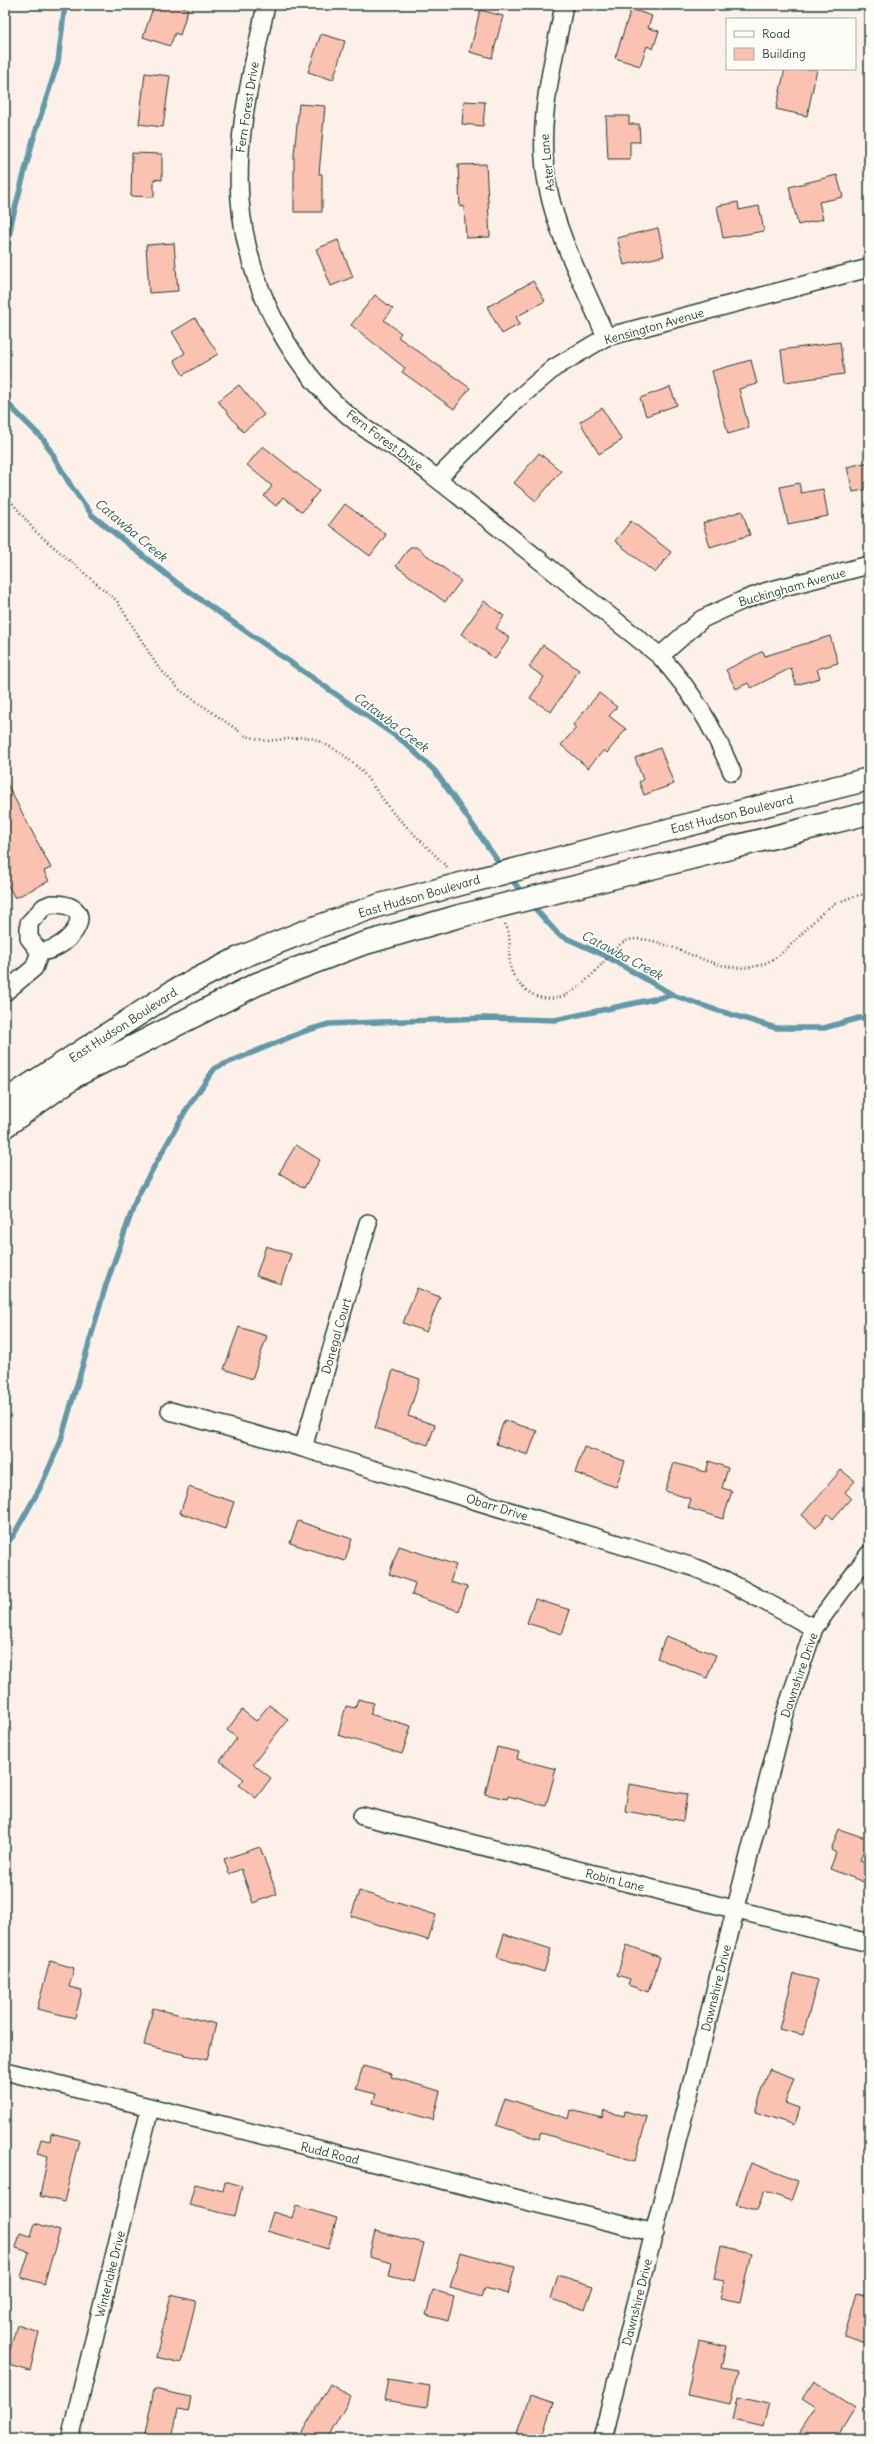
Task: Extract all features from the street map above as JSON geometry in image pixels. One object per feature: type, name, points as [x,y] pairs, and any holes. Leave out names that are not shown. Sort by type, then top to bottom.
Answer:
[{"type":"main road","name":"East Hudson Boulevard","points":[[5,1101],[174,991],[239,958],[311,929],[380,905],[869,779]]},
{"type":"main road","name":"East Hudson Boulevard","points":[[5,1126],[75,1076],[257,984],[312,961],[359,945],[456,916],[869,813]]},
{"type":"street","name":"Fern Forest Drive","points":[[266,5],[243,116],[238,174],[244,231],[259,287],[284,338],[319,384],[360,424],[408,456],[660,656],[677,675],[707,717],[732,772]]},
{"type":"street","name":"Aster Lane","points":[[564,5],[549,71],[544,128],[548,188],[564,242],[606,337]]},
{"type":"street","name":"Kensington Avenue","points":[[437,479],[513,403],[548,373],[606,337],[869,268]]},
{"type":"street","name":"Buckingham Avenue","points":[[660,656],[702,619],[740,601],[869,565]]},
{"type":"street","points":[[6,990],[34,968],[40,952]]},
{"type":"street","name":"Donegal Court","points":[[303,1448],[368,1223]]},
{"type":"street","name":"Obarr Drive","points":[[170,1411],[303,1448],[693,1567],[732,1584],[814,1628]]},
{"type":"street","name":"Dawnshire Drive","points":[[602,2439],[784,1717],[814,1628],[869,1554]]},
{"type":"street","name":"Robin Lane","points":[[362,1816],[735,1911],[869,1943]]},
{"type":"street","name":"Rudd Road","points":[[5,2071],[655,2233]]},
{"type":"street","name":"Winterlake Drive","points":[[70,2439],[150,2108]]},
{"type":"path","points":[[5,494],[35,531],[117,601],[154,662],[180,690],[246,736],[267,741],[304,737],[315,739],[340,752],[361,770],[394,814],[450,870]]},
{"type":"path","points":[[500,919],[505,924],[510,936],[510,967],[513,975],[525,990],[537,996],[551,998],[568,994],[583,983],[617,947],[627,940],[642,939],[717,964],[745,968],[757,966],[780,954],[828,908],[852,896],[869,893]]},
{"type":"building","points":[[154,5],[178,5],[188,9],[180,35],[175,33],[170,46],[143,37]]},
{"type":"building","points":[[631,9],[652,16],[648,28],[659,31],[653,49],[647,46],[640,66],[615,58]]},
{"type":"building","points":[[480,10],[503,16],[492,58],[470,52]]},
{"type":"building","points":[[321,34],[345,41],[333,80],[308,72]]},
{"type":"building","points":[[785,70],[817,70],[807,116],[776,109]]},
{"type":"building","points":[[145,73],[170,76],[163,127],[139,124]]},
{"type":"building","points":[[464,101],[485,102],[483,126],[462,124]]},
{"type":"building","points":[[299,104],[325,106],[319,174],[322,174],[322,212],[294,212],[294,155]]},
{"type":"building","points":[[606,116],[629,116],[629,124],[639,124],[640,142],[630,142],[630,159],[608,159]]},
{"type":"building","points":[[132,153],[162,154],[162,180],[154,179],[154,197],[131,196]]},
{"type":"building","points":[[486,164],[490,237],[466,238],[464,206],[460,207],[458,165]]},
{"type":"building","points":[[837,175],[843,197],[819,202],[823,219],[798,225],[789,187]]},
{"type":"building","points":[[738,202],[739,210],[759,206],[764,231],[723,238],[717,206]]},
{"type":"building","points":[[658,228],[664,256],[624,265],[617,238]]},
{"type":"building","points":[[338,240],[353,277],[331,286],[316,249]]},
{"type":"building","points":[[174,243],[178,291],[149,293],[146,245]]},
{"type":"building","points":[[533,281],[545,301],[516,317],[520,324],[502,334],[487,307]]},
{"type":"building","points":[[375,295],[393,309],[384,320],[401,333],[398,337],[470,388],[454,409],[402,372],[405,368],[351,325]]},
{"type":"building","points":[[195,318],[218,354],[183,375],[174,360],[185,353],[172,332]]},
{"type":"building","points":[[840,342],[844,374],[785,382],[781,350]]},
{"type":"building","points":[[751,360],[757,384],[739,389],[749,428],[728,434],[712,371]]},
{"type":"building","points":[[239,385],[264,415],[243,432],[218,401]]},
{"type":"building","points":[[670,387],[677,405],[646,416],[640,398]]},
{"type":"building","points":[[602,408],[622,440],[599,454],[580,422]]},
{"type":"building","points":[[263,446],[319,491],[302,512],[283,497],[276,506],[264,496],[272,486],[247,465]]},
{"type":"building","points":[[539,453],[561,471],[536,501],[514,483]]},
{"type":"building","points":[[869,462],[869,489],[853,492],[847,467]]},
{"type":"building","points":[[799,483],[801,493],[823,489],[828,516],[788,524],[780,487]]},
{"type":"building","points":[[345,504],[386,535],[370,556],[329,525]]},
{"type":"building","points":[[742,511],[750,535],[710,547],[703,523]]},
{"type":"building","points":[[631,521],[671,552],[655,573],[615,541]]},
{"type":"building","points":[[410,547],[416,547],[461,581],[445,602],[396,566]]},
{"type":"building","points":[[484,601],[504,616],[496,628],[510,638],[495,659],[461,634]]},
{"type":"building","points":[[830,636],[838,663],[817,669],[820,678],[796,685],[791,668],[751,688],[748,683],[736,689],[726,670],[763,651],[765,656]]},
{"type":"building","points":[[543,645],[579,670],[551,712],[530,698],[544,677],[529,667]]},
{"type":"building","points":[[599,693],[617,707],[609,716],[626,729],[607,753],[604,750],[588,768],[561,745],[576,728],[573,725]]},
{"type":"building","points":[[660,748],[674,784],[644,795],[639,782],[643,780],[635,758]]},
{"type":"building","points":[[5,780],[51,868],[44,871],[49,881],[15,898],[5,880]]},
{"type":"building","points":[[296,1145],[320,1160],[304,1188],[279,1173]]},
{"type":"building","points":[[266,1246],[291,1254],[281,1284],[256,1276]]},
{"type":"building","points":[[417,1288],[440,1297],[426,1332],[403,1323]]},
{"type":"building","points":[[239,1327],[267,1336],[252,1379],[224,1369]]},
{"type":"building","points":[[393,1370],[420,1379],[408,1416],[435,1425],[428,1445],[375,1428]]},
{"type":"building","points":[[504,1420],[537,1431],[528,1455],[496,1444]]},
{"type":"building","points":[[584,1447],[625,1461],[616,1487],[575,1473]]},
{"type":"building","points":[[709,1461],[728,1468],[722,1488],[732,1491],[723,1519],[688,1508],[691,1499],[665,1491],[674,1463],[706,1472]]},
{"type":"building","points":[[841,1470],[855,1481],[845,1492],[851,1498],[833,1519],[828,1514],[816,1528],[802,1515]]},
{"type":"building","points":[[189,1487],[234,1502],[225,1529],[180,1513]]},
{"type":"building","points":[[298,1521],[352,1539],[345,1561],[290,1543]]},
{"type":"building","points":[[399,1546],[456,1565],[450,1582],[467,1587],[459,1611],[412,1595],[415,1583],[389,1574]]},
{"type":"building","points":[[535,1599],[570,1610],[562,1634],[527,1623]]},
{"type":"building","points":[[666,1636],[716,1655],[707,1678],[657,1658]]},
{"type":"building","points":[[358,1699],[374,1703],[370,1714],[411,1726],[402,1754],[338,1735],[346,1706],[355,1708]]},
{"type":"building","points":[[269,1705],[288,1719],[253,1764],[271,1778],[256,1798],[239,1785],[244,1779],[220,1761],[237,1738],[227,1730],[242,1710],[256,1721]]},
{"type":"building","points":[[497,1747],[519,1752],[517,1759],[556,1769],[546,1806],[508,1796],[507,1799],[485,1794]]},
{"type":"building","points":[[629,1784],[687,1794],[683,1821],[625,1811]]},
{"type":"building","points":[[839,1829],[868,1839],[860,1860],[869,1863],[869,1884],[830,1869],[836,1853],[831,1850]]},
{"type":"building","points":[[260,1847],[277,1894],[253,1903],[241,1869],[229,1874],[224,1859]]},
{"type":"building","points":[[359,1891],[436,1915],[428,1940],[351,1916]]},
{"type":"building","points":[[504,1934],[551,1949],[544,1972],[497,1957]]},
{"type":"building","points":[[627,1945],[660,1957],[648,1992],[628,1985],[630,1979],[617,1975]]},
{"type":"building","points":[[50,1961],[74,1968],[69,1987],[82,1990],[75,2018],[37,2009]]},
{"type":"building","points":[[794,1974],[818,1980],[803,2035],[779,2029]]},
{"type":"building","points":[[153,2008],[216,2024],[207,2060],[144,2045]]},
{"type":"building","points":[[363,2066],[392,2074],[391,2077],[440,2091],[433,2120],[373,2103],[376,2094],[356,2089]]},
{"type":"building","points":[[769,2069],[794,2078],[785,2103],[799,2108],[794,2125],[755,2112]]},
{"type":"building","points":[[505,2098],[569,2119],[571,2110],[602,2118],[604,2111],[624,2116],[625,2111],[647,2117],[635,2161],[541,2133],[539,2139],[496,2125]]},
{"type":"building","points":[[51,2133],[79,2140],[64,2202],[40,2196],[48,2156],[37,2153],[41,2139],[50,2141]]},
{"type":"building","points":[[751,2163],[798,2181],[791,2201],[764,2191],[757,2211],[736,2204]]},
{"type":"building","points":[[225,2181],[242,2186],[235,2216],[189,2205],[195,2184],[223,2191]]},
{"type":"building","points":[[296,2206],[337,2218],[328,2249],[267,2231],[273,2212],[292,2218]]},
{"type":"building","points":[[35,2223],[60,2231],[44,2284],[21,2277],[29,2252],[16,2248],[20,2233],[31,2236]]},
{"type":"building","points":[[375,2231],[424,2243],[414,2282],[389,2276],[392,2263],[369,2257]]},
{"type":"building","points":[[721,2246],[751,2253],[740,2303],[720,2299],[724,2281],[714,2279]]},
{"type":"building","points":[[460,2252],[515,2267],[508,2294],[485,2288],[482,2297],[450,2288]]},
{"type":"building","points":[[558,2275],[593,2286],[585,2310],[551,2299]]},
{"type":"building","points":[[433,2290],[454,2296],[448,2321],[426,2315]]},
{"type":"building","points":[[857,2293],[869,2297],[869,2345],[844,2337]]},
{"type":"building","points":[[171,2295],[196,2301],[181,2363],[156,2357]]},
{"type":"building","points":[[17,2325],[39,2332],[30,2371],[6,2364]]},
{"type":"building","points":[[699,2340],[726,2346],[721,2369],[738,2372],[731,2404],[687,2395]]},
{"type":"building","points":[[388,2379],[430,2386],[427,2407],[384,2400]]},
{"type":"building","points":[[814,2381],[856,2408],[837,2439],[796,2439],[816,2408],[802,2399]]},
{"type":"building","points":[[330,2384],[351,2397],[327,2439],[298,2439]]},
{"type":"building","points":[[154,2389],[191,2397],[188,2412],[178,2410],[172,2439],[144,2439]]},
{"type":"building","points":[[530,2395],[554,2403],[542,2439],[515,2439]]},
{"type":"building","points":[[738,2397],[769,2404],[763,2426],[733,2419]]},
{"type":"waterway","points":[[5,261],[12,220],[33,140],[58,62],[65,5]]},
{"type":"waterway","name":"Catawba Creek","points":[[5,401],[44,440],[71,486],[92,515],[177,583],[404,742],[435,771],[502,867]]},
{"type":"waterway","name":"Catawba Creek","points":[[509,876],[523,894]]},
{"type":"waterway","name":"Catawba Creek","points":[[530,903],[559,935],[606,956],[673,995],[713,1009],[776,1028],[824,1028],[859,1018],[869,1018]]},
{"type":"waterway","points":[[5,1545],[13,1536],[40,1488],[60,1443],[106,1285],[137,1197],[186,1110],[215,1068],[305,1031],[329,1024],[484,1018],[555,1020],[673,995]]}]
